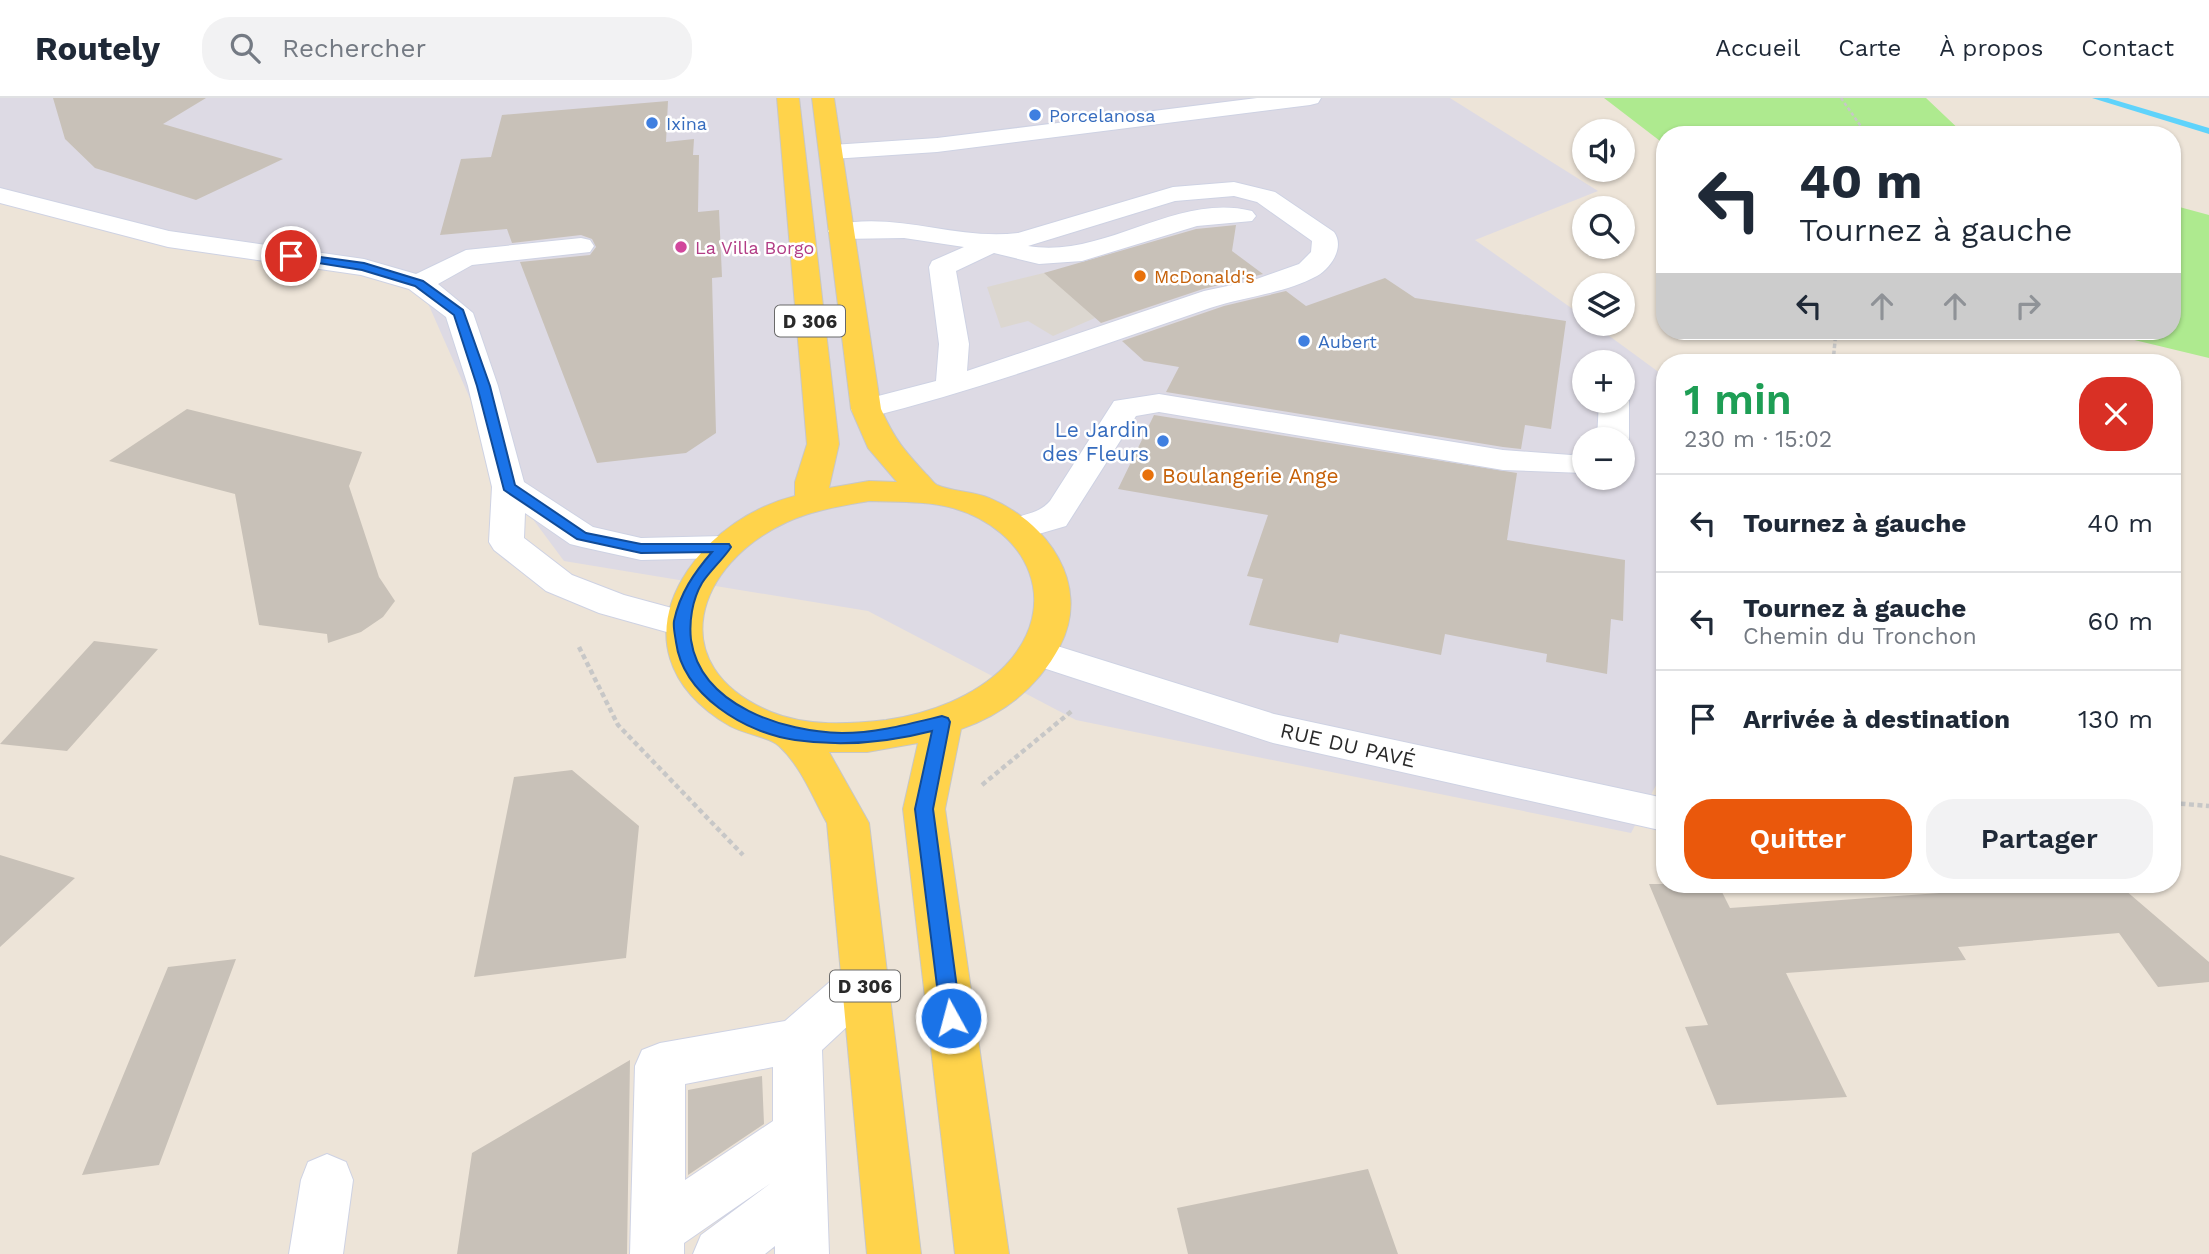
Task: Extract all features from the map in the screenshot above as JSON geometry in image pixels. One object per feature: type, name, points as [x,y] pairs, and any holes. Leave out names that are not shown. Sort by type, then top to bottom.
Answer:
[{"type":"main road","name":"D 306","points":[[788,98],[823,444],[812,482],[812,501]]},
{"type":"main road","name":"D 306","points":[[823,98],[866,409],[878,439],[893,459],[913,476],[924,492]]},
{"type":"main road","points":[[869,491],[924,492],[960,500],[992,512],[1018,529],[1041,555],[1054,586],[1052,619],[1038,653],[1015,679],[985,702],[942,722],[893,735],[842,739],[792,734],[744,717],[708,690],[686,659],[681,623],[694,583],[724,547],[764,520],[812,501],[869,491]]},
{"type":"main road","points":[[942,722],[924,809],[982,1254]]},
{"type":"main road","name":"D 306","points":[[792,734],[808,752],[848,823],[894,1254]]},
{"type":"street","points":[[832,152],[937,145],[1310,98]]},
{"type":"street","points":[[866,409],[951,386],[1214,297],[1258,288],[1309,270],[1324,254],[1325,238],[1266,197],[1234,189],[1173,194],[1021,240],[993,244],[942,267],[954,344],[951,386]]},
{"type":"street","points":[[0,195],[168,239],[364,267],[419,283],[459,313],[484,386],[509,487],[506,541],[559,583],[612,604],[681,623]]},
{"type":"street","points":[[841,232],[904,230],[993,244]]},
{"type":"street","points":[[419,283],[466,258],[581,246]]},
{"type":"street","points":[[1018,529],[1054,517],[1063,507],[1125,408],[1159,403],[1503,460],[1572,465]]},
{"type":"street","points":[[509,487],[582,536],[641,549],[724,547]]},
{"type":"street","name":"RUE DU PAVÉ","points":[[1038,653],[1273,728],[1656,813]]},
{"type":"street","points":[[657,1241],[660,1066],[797,1041],[865,980]]},
{"type":"street","points":[[797,1041],[803,1254]]},
{"type":"street","points":[[657,1241],[800,1133]]},
{"type":"street","points":[[316,1254],[327,1180]]},
{"type":"street","points":[[720,1254],[801,1193]]},
{"type":"path","points":[[1841,98],[1861,126]]},
{"type":"path","points":[[579,647],[618,725],[743,855]]},
{"type":"path","points":[[2181,804],[2209,806]]},
{"type":"shaded area","points":[[0,98],[1450,98],[1572,175],[1572,182],[1584,182],[1598,191],[1585,196],[1572,196],[1572,201],[1475,240],[1572,309],[1572,336],[1609,336],[1628,350],[1572,350],[1572,413],[1635,413],[1635,355],[1656,370],[1656,785],[1631,833],[1076,720],[868,611],[564,561],[509,487],[419,283],[0,195]]},
{"type":"shaded area","points":[[1052,271],[1095,318],[1053,336],[1028,321],[1001,328],[987,287]]},
{"type":"green space","points":[[1604,98],[1926,98],[1956,126],[1656,126],[1656,138],[1635,119]]},
{"type":"green space","points":[[2181,207],[2209,215],[2209,358],[2134,340],[2181,340]]},
{"type":"building","points":[[53,98],[206,98],[163,124],[283,159],[196,200],[95,168],[65,139]]},
{"type":"building","points":[[668,101],[666,142],[694,139],[693,155],[699,155],[698,212],[719,210],[722,277],[712,278],[716,433],[686,453],[597,463],[520,262],[590,255],[596,247],[592,239],[581,235],[512,243],[507,229],[440,235],[461,159],[491,157],[502,115]]},
{"type":"building","name":"McDonald's","points":[[1236,225],[1232,251],[1263,274],[1203,289],[1101,323],[1044,273],[1196,229]]},
{"type":"building","points":[[1385,278],[1415,298],[1566,321],[1551,429],[1525,425],[1521,449],[1166,392],[1179,367],[1144,361],[1122,341],[1224,306],[1286,291],[1306,306]]},
{"type":"building","points":[[187,409],[362,452],[349,486],[379,577],[395,601],[383,617],[361,632],[328,643],[327,634],[259,625],[235,494],[109,461]]},
{"type":"building","points":[[1154,415],[1517,473],[1507,540],[1625,560],[1623,621],[1611,619],[1607,674],[1546,662],[1547,654],[1445,634],[1441,655],[1340,634],[1338,643],[1249,625],[1263,579],[1247,576],[1268,515],[1118,489]]},
{"type":"building","points":[[94,641],[158,649],[67,751],[0,744]]},
{"type":"building","points":[[572,770],[639,826],[626,958],[474,977],[514,777]]},
{"type":"building","points":[[0,855],[75,878],[0,947]]},
{"type":"building","points":[[1649,884],[1656,884],[1656,893],[1722,893],[1730,908],[1939,893],[2128,893],[2209,962],[2209,982],[2158,987],[2119,933],[1958,947],[1966,960],[1786,973],[1847,1097],[1717,1105],[1685,1027],[1708,1025]]},
{"type":"building","points":[[236,959],[159,1165],[82,1175],[168,967]]},
{"type":"building","points":[[630,1060],[627,1254],[457,1254],[472,1153]]},
{"type":"building","points":[[762,1076],[764,1124],[688,1175],[688,1090]]},
{"type":"building","points":[[1368,1169],[1398,1254],[1188,1254],[1177,1208]]},
{"type":"waterway","points":[[2097,98],[2209,131]]},
{"type":"place","name":"Porcelanosa","points":[[1035,115]]},
{"type":"place","name":"Ixina","points":[[652,123]]},
{"type":"place","name":"La Villa Borgo","points":[[681,247]]},
{"type":"place","name":"McDonald's","points":[[1140,276]]},
{"type":"place","name":"Aubert","points":[[1304,341]]},
{"type":"place","name":"Le Jardin des Fleurs","points":[[1163,441]]},
{"type":"place","name":"Boulangerie Ange","points":[[1148,475]]},
{"type":"route","points":[[291,256],[364,267],[419,283],[459,313],[484,386],[509,487],[582,536],[641,549],[724,547],[694,583],[681,623],[686,659],[708,690],[744,717],[792,734],[842,739],[893,735],[942,722],[924,809],[951,1018]]}]
